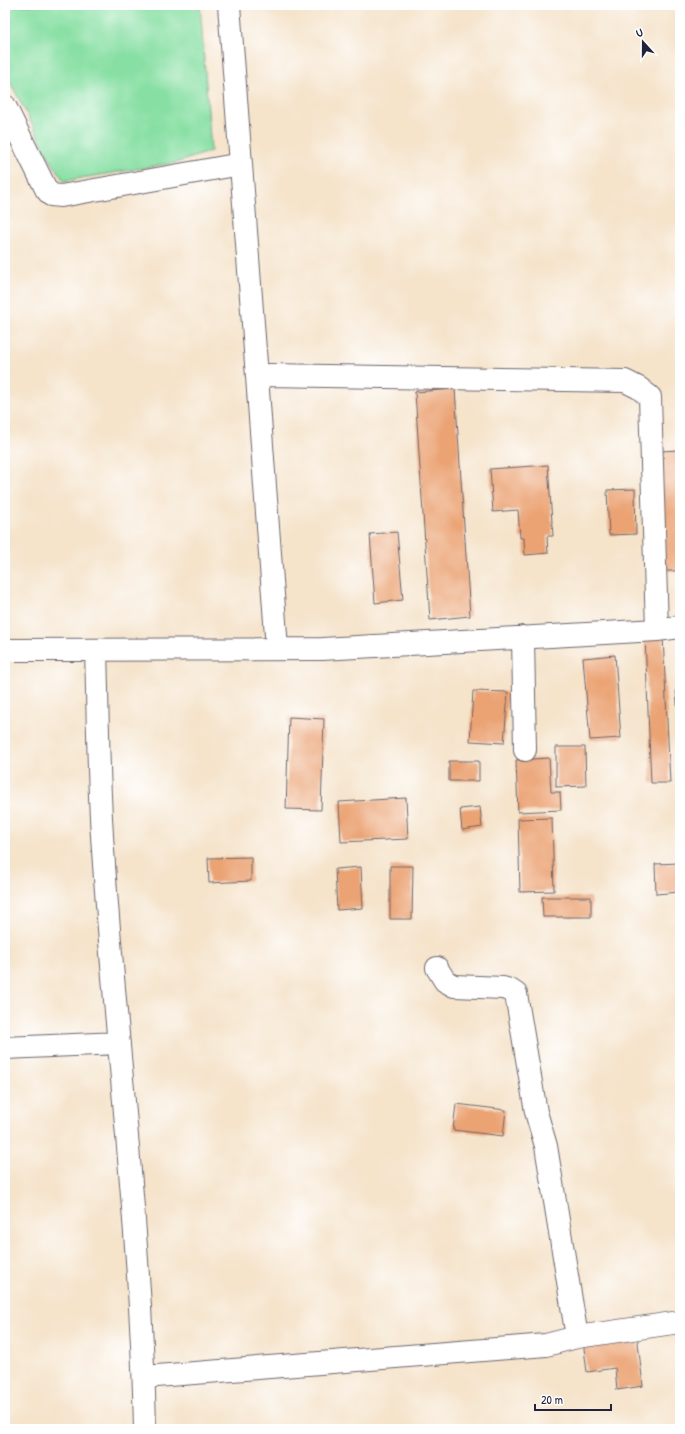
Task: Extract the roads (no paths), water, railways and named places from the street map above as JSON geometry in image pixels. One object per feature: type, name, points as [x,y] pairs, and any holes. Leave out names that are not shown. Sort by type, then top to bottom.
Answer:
[{"type":"street","points":[[229,5],[277,649]]},
{"type":"street","points":[[5,106],[46,189],[51,194],[60,196],[241,164]]},
{"type":"street","points":[[257,377],[269,375],[625,381],[639,388],[650,397],[657,630]]},
{"type":"street","points":[[5,650],[322,649],[657,630],[680,627]]},
{"type":"street","points":[[523,637],[525,750]]},
{"type":"street","points":[[96,650],[102,849],[119,1043],[144,1376],[145,1429]]},
{"type":"street","points":[[437,968],[445,981],[454,986],[503,988],[516,994],[536,1112],[546,1146],[577,1337]]},
{"type":"street","points":[[5,1048],[119,1043]]},
{"type":"street","points":[[144,1376],[546,1345],[577,1337],[680,1322]]}]
